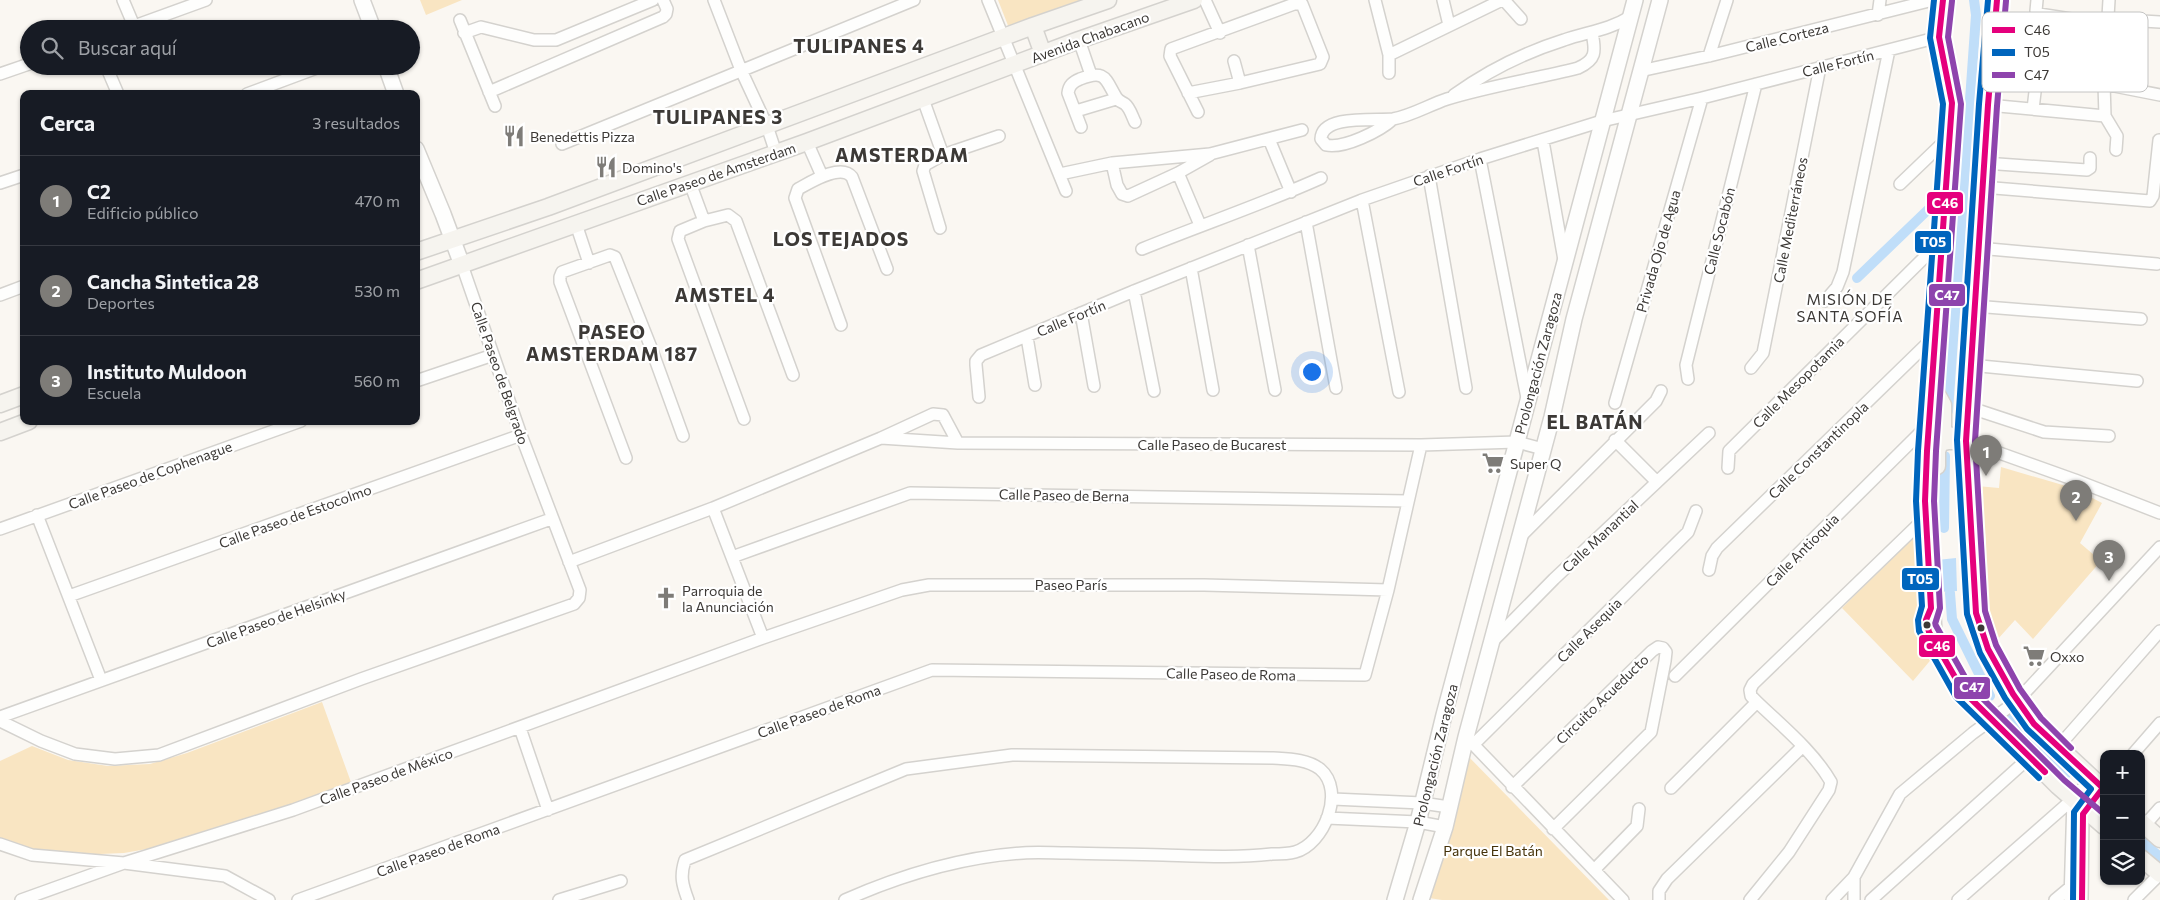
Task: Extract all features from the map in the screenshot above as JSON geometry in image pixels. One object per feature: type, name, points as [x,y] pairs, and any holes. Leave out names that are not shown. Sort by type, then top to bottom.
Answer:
[{"type":"main road","name":"Avenida Chabacano","points":[[1002,38],[1108,0]]},
{"type":"main road","name":"Avenida Chabacano","points":[[1015,65],[1079,40],[1194,0]]},
{"type":"main road","points":[[1943,0],[1939,37],[1952,103],[1925,491],[1934,640],[1962,691],[1994,718],[2030,757],[2089,795]]},
{"type":"main road","points":[[1033,26],[1043,54]]},
{"type":"main road","name":"Calle Paseo de Amsterdam","points":[[420,251],[548,207],[1002,38]]},
{"type":"main road","name":"Calle Paseo de Amsterdam","points":[[420,280],[807,142],[1015,65]]},
{"type":"main road","points":[[1989,92],[1966,441],[1976,613],[1988,649],[2014,703],[2058,747],[2089,795]]},
{"type":"main road","points":[[1933,387],[1943,405],[1943,433],[1966,441]]},
{"type":"main road","points":[[0,404],[20,396]]},
{"type":"main road","points":[[0,432],[20,424]]},
{"type":"main road","points":[[1925,491],[1936,478],[1937,451],[1940,443],[1966,441]]},
{"type":"main road","points":[[2145,826],[2160,839]]},
{"type":"main road","points":[[2145,861],[2160,874]]},
{"type":"street","points":[[123,0],[128,20]]},
{"type":"street","points":[[150,20],[206,0]]},
{"type":"street","points":[[362,0],[369,20]]},
{"type":"street","points":[[464,33],[481,27],[534,40],[556,40],[652,0]]},
{"type":"street","points":[[489,92],[666,14],[667,10],[663,0]]},
{"type":"street","points":[[714,0],[741,70],[767,126],[776,153]]},
{"type":"street","points":[[562,144],[914,0]]},
{"type":"street","points":[[988,0],[1066,191]]},
{"type":"street","points":[[1206,0],[1220,32]]},
{"type":"street","points":[[1375,0],[1389,55],[1389,73]]},
{"type":"street","points":[[1443,0],[1449,25]]},
{"type":"street","points":[[1389,55],[1503,0],[1521,19]]},
{"type":"street","name":"Prolongación Zaragoza","points":[[1395,900],[1418,822],[1429,773],[1550,313],[1635,0]]},
{"type":"street","name":"Prolongación Zaragoza","points":[[1421,900],[1445,827],[1455,781],[1470,741],[1519,538],[1552,417],[1574,319],[1660,0]]},
{"type":"street","points":[[1709,56],[1727,0]]},
{"type":"street","points":[[1878,14],[1880,0]]},
{"type":"street","name":"Calle Corteza","points":[[1640,71],[1709,56],[1933,0]]},
{"type":"street","points":[[1188,93],[1320,64],[1322,61],[1304,6],[1300,3],[1174,48],[1170,52],[1170,56],[1188,93],[1198,112]]},
{"type":"street","points":[[1448,99],[1471,83],[1525,56],[1563,40],[1621,23],[1630,17]]},
{"type":"street","points":[[460,20],[495,106]]},
{"type":"street","points":[[1393,119],[1384,127],[1364,137],[1336,145],[1326,145],[1321,139],[1326,127],[1338,123],[1367,119],[1393,119],[1448,99],[1578,68],[1589,63],[1592,59],[1594,45],[1592,33]]},
{"type":"street","name":"Calle Fortín","points":[[979,397],[976,361],[981,355],[1134,291],[1362,200],[1480,159],[1543,141],[1602,121],[1702,98],[1939,37]]},
{"type":"street","points":[[1079,40],[1096,76]]},
{"type":"street","points":[[1824,301],[1837,287],[1843,272],[1889,50]]},
{"type":"street","points":[[1234,61],[1240,83]]},
{"type":"street","points":[[0,74],[20,67]]},
{"type":"street","name":"Calle Mediterráneos","points":[[1751,368],[1763,353],[1820,67]]},
{"type":"street","points":[[110,75],[116,90]]},
{"type":"street","points":[[258,90],[298,75]]},
{"type":"street","points":[[389,75],[395,90]]},
{"type":"street","points":[[1081,127],[1068,93],[1069,87],[1076,80],[1096,76],[1106,79],[1112,87],[1116,99],[1128,106],[1135,122]]},
{"type":"street","name":"Calle Socabón","points":[[1688,379],[1686,365],[1756,84]]},
{"type":"street","points":[[2032,109],[2034,92]]},
{"type":"street","points":[[2104,92],[2105,116],[2117,136],[2116,150]]},
{"type":"street","points":[[2145,92],[2160,95]]},
{"type":"street","name":"Privada Ojo de Agua","points":[[1615,403],[1702,98]]},
{"type":"street","points":[[924,99],[943,155]]},
{"type":"street","points":[[1076,111],[1116,99]]},
{"type":"street","points":[[1988,105],[2105,116]]},
{"type":"street","points":[[1060,174],[1112,163],[1210,154],[1302,130]]},
{"type":"street","points":[[940,228],[923,171],[925,165],[943,155],[999,136]]},
{"type":"street","points":[[1900,184],[1949,137]]},
{"type":"street","points":[[1269,139],[1291,192]]},
{"type":"street","points":[[1982,187],[2150,201],[2159,140]]},
{"type":"street","points":[[1543,141],[1564,262]]},
{"type":"street","points":[[807,142],[822,176]]},
{"type":"street","points":[[1112,163],[1117,185],[1122,194],[1128,196],[1178,173],[1210,154]]},
{"type":"street","points":[[1984,163],[2087,170],[2090,168],[2090,158]]},
{"type":"street","name":"Calle Paseo de Belgrado","points":[[0,721],[41,741],[75,754],[115,759],[159,755],[361,679],[566,607],[574,604],[579,598],[580,590],[551,519],[462,265],[420,159]]},
{"type":"street","points":[[1480,159],[1526,405],[1552,417]]},
{"type":"street","points":[[841,325],[795,198],[798,189],[822,176],[845,171],[852,177],[887,269]]},
{"type":"street","points":[[1178,173],[1200,225]]},
{"type":"street","points":[[0,183],[20,176]]},
{"type":"street","points":[[1429,176],[1466,388]]},
{"type":"street","points":[[1142,249],[1200,225],[1291,192],[1321,178]]},
{"type":"street","points":[[690,183],[704,220]]},
{"type":"street","points":[[1362,200],[1399,392]]},
{"type":"street","points":[[744,419],[678,239],[680,231],[704,220],[728,216],[736,221],[793,375]]},
{"type":"street","points":[[1306,222],[1336,388]]},
{"type":"street","points":[[576,224],[590,263]]},
{"type":"street","name":"Calle Mesopotamia","points":[[1728,468],[1729,451],[1944,238]]},
{"type":"street","points":[[1248,245],[1275,390]]},
{"type":"street","points":[[1978,248],[2157,264]]},
{"type":"street","points":[[626,458],[560,282],[562,272],[610,255],[615,256],[683,436]]},
{"type":"street","points":[[1191,268],[1213,390]]},
{"type":"street","points":[[0,295],[20,288]]},
{"type":"street","points":[[1134,291],[1154,391]]},
{"type":"street","points":[[1974,306],[2141,319]]},
{"type":"street","points":[[1081,313],[1094,386]]},
{"type":"street","points":[[1550,313],[1574,319]]},
{"type":"street","name":"Calle Constantinopla","points":[[1709,570],[1712,556],[1717,548],[1936,335]]},
{"type":"street","points":[[1027,337],[1035,385]]},
{"type":"street","points":[[420,380],[493,355]]},
{"type":"street","points":[[1970,365],[2137,381]]},
{"type":"street","points":[[1519,538],[1656,401],[1661,392]]},
{"type":"street","points":[[1968,407],[2044,432],[2109,436]]},
{"type":"street","points":[[569,562],[713,508],[882,438],[933,414],[939,414],[946,420],[958,443]]},
{"type":"street","name":"Calle Antioquia","points":[[1674,676],[1929,424]]},
{"type":"street","name":"Calle Paseo de Cophenague","points":[[0,529],[290,425]]},
{"type":"street","name":"Calle Manantial","points":[[1493,641],[1554,579],[1709,433]]},
{"type":"street","name":"Calle Paseo de Estocolmo","points":[[69,596],[521,435]]},
{"type":"street","name":"Calle Paseo de Bucarest","points":[[882,438],[958,443],[1421,445],[1517,442],[1543,449]]},
{"type":"street","points":[[1615,440],[1657,482]]},
{"type":"street","points":[[1966,441],[2160,513]]},
{"type":"street","points":[[1388,590],[1421,445]]},
{"type":"street","name":"Calle Paseo de Berna","points":[[732,557],[910,493],[1408,501]]},
{"type":"street","points":[[713,508],[763,638]]},
{"type":"street","name":"Calle Asequia","points":[[1470,741],[1688,532],[1696,511]]},
{"type":"street","points":[[37,515],[101,680]]},
{"type":"street","points":[[1750,900],[1789,852],[1829,790],[1831,782],[1803,746],[1751,696],[1750,690],[1753,684],[1926,518]]},
{"type":"street","name":"Calle Paseo de Helsinky","points":[[0,717],[551,519]]},
{"type":"street","points":[[1832,900],[1841,888],[1854,877],[1900,794],[2014,703],[2160,548]]},
{"type":"street","name":"Paseo París","points":[[763,638],[902,590],[929,585],[1194,585],[1388,590]]},
{"type":"street","name":"Calle Paseo de Roma","points":[[298,900],[932,670],[1365,675],[1388,590]]},
{"type":"street","points":[[2058,747],[2160,631]]},
{"type":"street","name":"Calle Paseo de México","points":[[0,844],[32,855],[124,863],[293,810],[763,638]]},
{"type":"street","name":"Circuito Acueducto","points":[[1512,786],[1652,651],[1658,647],[1663,648],[1666,652],[1665,660],[1651,732],[1553,829]]},
{"type":"street","points":[[1671,788],[1757,702]]},
{"type":"street","points":[[2136,750],[2160,722]]},
{"type":"street","points":[[520,728],[548,810]]},
{"type":"street","points":[[1470,741],[1623,900]]},
{"type":"street","points":[[1659,900],[1659,890],[1667,879],[1803,746]]},
{"type":"street","points":[[688,900],[681,882],[681,872],[685,860],[906,769],[1012,755],[1273,758],[1302,761],[1320,770],[1328,778],[1333,799],[1327,818],[1317,836],[1308,846],[1295,852],[1249,856],[1024,853],[950,863],[888,882],[845,900]]},
{"type":"street","points":[[1871,900],[2030,757]]},
{"type":"street","points":[[1429,773],[1455,781]]},
{"type":"street","points":[[2082,900],[2083,814],[2089,795]]},
{"type":"street","points":[[2070,900],[2070,887],[2089,795]]},
{"type":"street","points":[[1958,900],[2089,795]]},
{"type":"street","points":[[1333,799],[1422,802],[1449,807]]},
{"type":"street","points":[[1394,821],[1397,801]]},
{"type":"street","points":[[2145,822],[2160,808]]},
{"type":"street","points":[[1594,870],[1637,826],[1639,809]]},
{"type":"street","points":[[1327,818],[1418,822],[1445,827]]},
{"type":"street","points":[[21,900],[124,863],[225,876],[269,900]]},
{"type":"street","points":[[2134,900],[2160,874]]},
{"type":"street","points":[[1854,877],[1854,900]]},
{"type":"street","points":[[2056,900],[2081,878]]},
{"type":"street","points":[[558,900],[580,897],[621,881]]},
{"type":"green space","points":[[420,0],[462,0],[426,15]]},
{"type":"green space","points":[[998,0],[1082,0],[1009,28]]},
{"type":"green space","points":[[2001,467],[2073,488],[2102,503],[2080,543],[2101,561],[2033,639],[2015,620],[1997,640],[1986,600],[1986,539],[1977,486],[1999,488]]},
{"type":"green space","points":[[1916,535],[1923,629],[1934,656],[1913,681],[1842,608]]},
{"type":"green space","points":[[322,702],[352,785],[164,846],[124,853],[76,855],[23,849],[0,838],[0,761],[32,746],[68,760],[108,766],[150,764],[187,753]]},
{"type":"green space","name":"Parque El Batán","points":[[1465,753],[1609,900],[1442,900],[1429,898]]},
{"type":"water","points":[[1956,558],[1957,591],[1939,592],[1937,560]]},
{"type":"waterway","points":[[1948,411],[1976,15],[1974,0]]},
{"type":"waterway","points":[[1857,278],[1935,203]]},
{"type":"waterway","points":[[1944,528],[1945,456]]},
{"type":"waterway","points":[[1950,593],[1952,619],[1990,696]]},
{"type":"waterway","points":[[2009,715],[2032,741],[2066,774]]},
{"type":"waterway","points":[[2145,844],[2160,857]]},
{"type":"transit line","name":"T05","points":[[1934,0],[1930,38],[1943,104],[1918,451],[1916,501],[1922,606],[1918,620],[1919,631],[1956,697],[2039,778]]},
{"type":"transit line","name":"C46","points":[[1943,0],[1939,37],[1952,103],[1927,451],[1925,501],[1931,608],[1926,620],[1929,632],[1963,691],[2045,772]]},
{"type":"transit line","name":"T05","points":[[1987,12],[1988,0]]},
{"type":"transit line","name":"C46","points":[[1996,12],[1997,0]]},
{"type":"transit line","name":"C47","points":[[1952,1],[1948,37],[1961,104],[1936,451],[1934,501],[1940,608],[1935,624],[1970,686],[2064,780],[2100,811]]},
{"type":"transit line","name":"C47","points":[[2005,12],[2006,1]]},
{"type":"transit line","name":"T05","points":[[1982,69],[1957,440],[1967,614],[1980,653],[2005,698],[2027,729],[2091,789],[2074,812],[2073,900]]},
{"type":"transit line","name":"C46","points":[[1989,92],[1966,441],[1976,613],[1988,649],[2013,694],[2034,724],[2103,788],[2083,814],[2082,900]]},
{"type":"transit line","name":"C47","points":[[1998,92],[1975,441],[1985,611],[1996,645],[2020,689],[2041,718],[2071,748]]},
{"type":"place","name":"Benedettis Pizza","points":[[514,136]]},
{"type":"place","name":"Domino's","points":[[606,167]]},
{"type":"place","name":"Super Q","points":[[1493,463]]},
{"type":"place","name":"C2","points":[[1986,476]]},
{"type":"place","name":"Cancha Sintetica 28","points":[[2076,521]]},
{"type":"place","name":"Instituto Muldoon","points":[[2109,581]]},
{"type":"place","name":"Parroquia de la Anunciación","points":[[666,598]]},
{"type":"place","name":"Oxxo","points":[[2034,656]]},
{"type":"district","name":"TULIPANES 4","points":[[859,45]]},
{"type":"district","name":"TULIPANES 3","points":[[718,116]]},
{"type":"district","name":"AMSTERDAM","points":[[902,154]]},
{"type":"district","name":"LOS TEJADOS","points":[[841,238]]},
{"type":"district","name":"AMSTEL 4","points":[[725,294]]},
{"type":"district","name":"MISIÓN DE SANTA SOFÍA","points":[[1850,308]]},
{"type":"district","name":"PASEO AMSTERDAM 187","points":[[612,342]]},
{"type":"district","name":"EL BATÁN","points":[[1595,421]]}]
